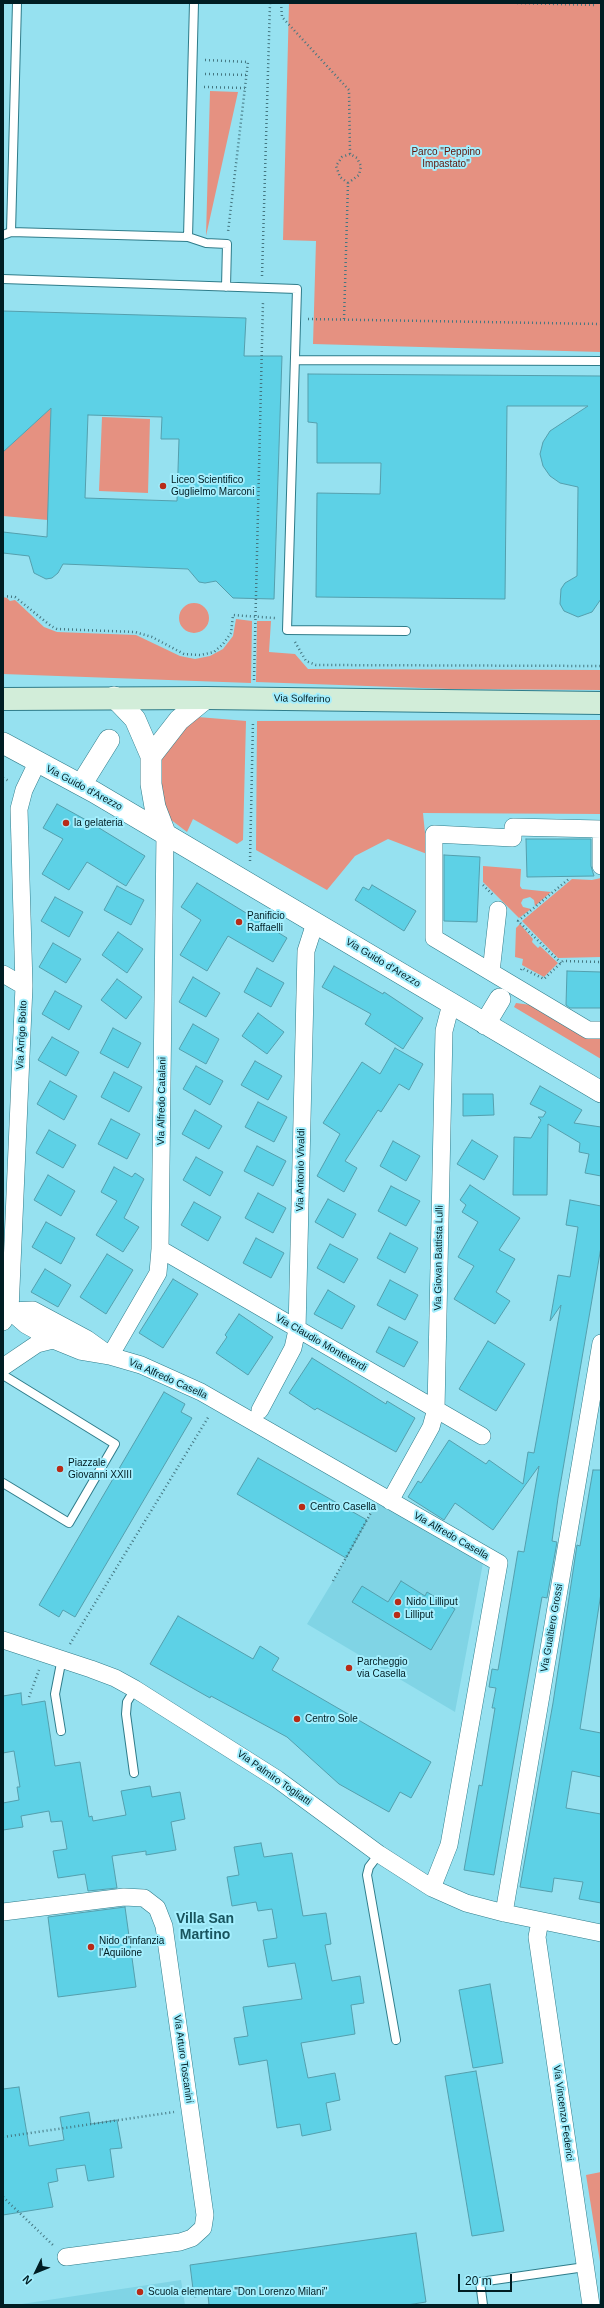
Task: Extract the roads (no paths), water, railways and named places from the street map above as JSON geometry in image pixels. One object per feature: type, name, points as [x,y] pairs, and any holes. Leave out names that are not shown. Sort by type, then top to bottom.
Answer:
[{"type":"main road","name":"Via Solferino","points":[[3,699],[114,697],[601,703]]},
{"type":"street","points":[[114,697],[135,719],[151,756],[151,784],[155,807],[165,834]]},
{"type":"street","points":[[151,756],[179,720],[206,698]]},
{"type":"street","points":[[81,785],[109,740]]},
{"type":"street","name":"Via Guido d'Arezzo","points":[[3,743],[37,763],[81,785],[165,834],[601,1092]]},
{"type":"street","name":"Via Arrigo Boito","points":[[6,1317],[24,986],[19,809],[24,790],[37,763]]},
{"type":"street","points":[[601,866],[601,829],[513,828],[513,838],[434,834],[434,938],[491,972],[509,990],[588,1030],[601,1030]]},
{"type":"street","name":"Via Alfredo Catalani","points":[[110,1356],[158,1273],[160,1249],[165,834]]},
{"type":"street","points":[[491,972],[498,910]]},
{"type":"street","name":"Via Antonio Vivaldi","points":[[260,1410],[293,1348],[297,1330],[306,951],[315,923]]},
{"type":"street","points":[[3,974],[24,986]]},
{"type":"street","points":[[485,1024],[509,990]]},
{"type":"street","name":"Via Giovan Battista Lulli","points":[[390,1501],[432,1427],[436,1409],[444,1032],[451,1004]]},
{"type":"street","name":"Via Claudio Monteverdi","points":[[160,1249],[297,1330],[482,1436]]},
{"type":"street","name":"Via Alfredo Casella","points":[[6,1317],[34,1310],[87,1339],[110,1356]]},
{"type":"street","name":"Via Alfredo Casella","points":[[6,1317],[26,1325],[53,1340],[80,1351],[110,1356],[141,1365],[218,1402],[499,1564],[449,1845],[432,1888]]},
{"type":"street","points":[[3,1367],[37,1344],[53,1340]]},
{"type":"street","name":"Via Gualtiero Grossi","points":[[504,1913],[601,1343]]},
{"type":"street","name":"Via Palmiro Togliatti","points":[[3,1640],[60,1665],[115,1678],[135,1689],[277,1779],[379,1854],[432,1888],[466,1903],[504,1913],[601,1933]]},
{"type":"street","name":"Via Arturo Toscanini","points":[[3,1912],[124,1897],[144,1898],[157,1908],[164,1926],[205,2215],[203,2228],[192,2238],[180,2242],[66,2257]]},
{"type":"street","name":"Via Vincenzo Federici","points":[[540,1921],[537,1937],[591,2305]]},
{"type":"lane","points":[[17,3],[7,233],[188,237],[206,243],[227,244],[226,287]]},
{"type":"lane","points":[[186,3],[194,12]]},
{"type":"lane","points":[[188,237],[194,3]]},
{"type":"lane","points":[[3,279],[297,289],[287,630],[406,631]]},
{"type":"lane","points":[[295,360],[601,361]]},
{"type":"lane","points":[[3,1375],[115,1444],[69,1523],[3,1483]]},
{"type":"lane","points":[[60,1665],[55,1694],[60,1731]]},
{"type":"lane","points":[[134,1773],[126,1714],[127,1702],[135,1689]]},
{"type":"lane","points":[[379,1854],[369,1867],[367,1875],[396,2040]]},
{"type":"lane","points":[[483,2305],[480,2282],[585,2268]]},
{"type":"place","name":"Liceo Scientifico Guglielmo Marconi","points":[[163,486]]},
{"type":"place","name":"la gelateria","points":[[66,823]]},
{"type":"place","name":"Panificio Raffaelli","points":[[239,922]]},
{"type":"place","name":"Piazzale Giovanni XXIII","points":[[60,1469]]},
{"type":"place","name":"Centro Casella","points":[[302,1507]]},
{"type":"place","name":"Nido Lilliput","points":[[398,1602]]},
{"type":"place","name":"Lilliput","points":[[397,1615]]},
{"type":"place","name":"Parcheggio via Casella","points":[[349,1668]]},
{"type":"place","name":"Centro Sole","points":[[297,1719]]},
{"type":"place","name":"Nido d'infanzia l'Aquilone","points":[[91,1947]]},
{"type":"place","name":"Scuola elementare \"Don Lorenzo Milani\"","points":[[140,2292]]},
{"type":"district","name":"Villa San Martino","points":[[205,1928]]},
{"type":"park label","name":"Parco \"Peppino Impastato\"","points":[[446,158]]}]
